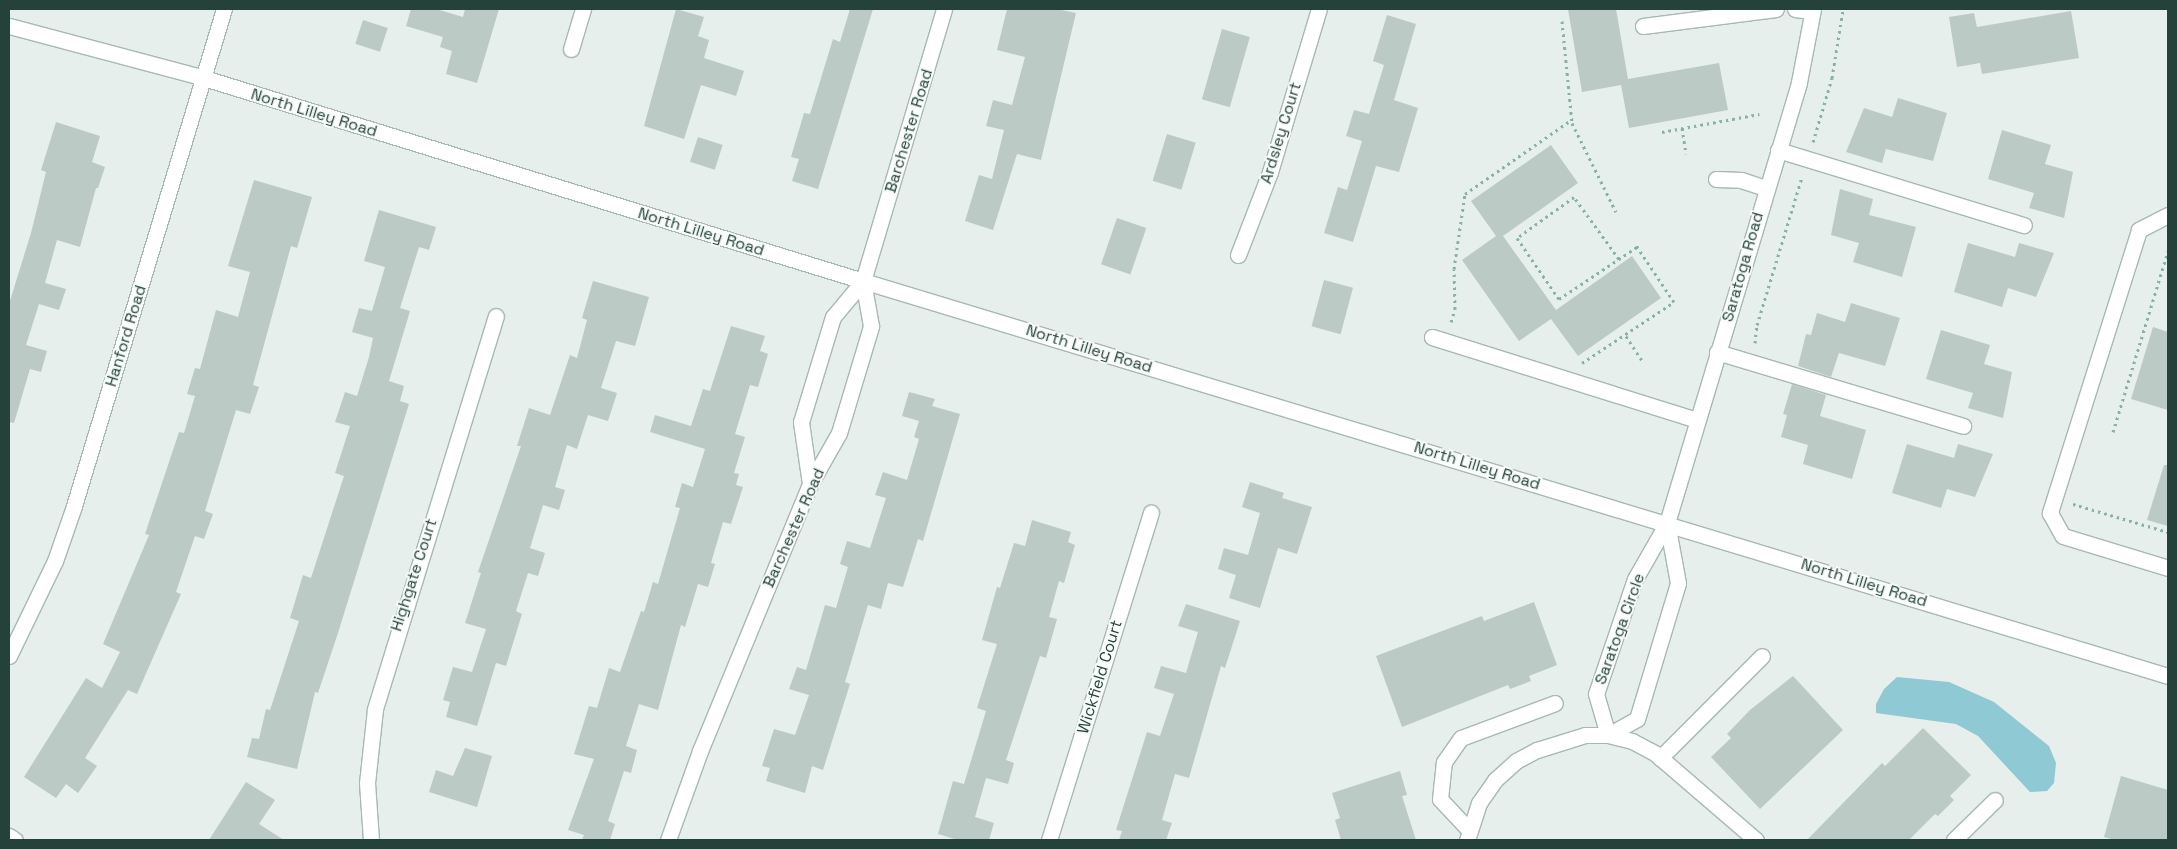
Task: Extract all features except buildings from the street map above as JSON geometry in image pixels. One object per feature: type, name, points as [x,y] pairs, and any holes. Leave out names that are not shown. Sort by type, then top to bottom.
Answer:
[{"type":"street","name":"Hanford Road","points":[[9,656],[51,570],[74,506],[224,9]]},
{"type":"street","points":[[571,50],[583,9]]},
{"type":"street","name":"Barchester Road","points":[[668,840],[700,751],[810,484],[839,434],[871,326],[864,282],[944,9]]},
{"type":"street","name":"Ardsley Court","points":[[1238,255],[1270,172],[1319,9]]},
{"type":"street","points":[[1643,26],[1776,9]]},
{"type":"street","points":[[1795,9],[1812,10]]},
{"type":"street","name":"Saratoga Road","points":[[1667,523],[1799,82],[1812,10]]},
{"type":"street","name":"North Lilley Road","points":[[9,26],[204,78],[864,282],[1667,523],[2168,676]]},
{"type":"street","points":[[1778,150],[2024,225]]},
{"type":"street","points":[[1716,179],[1741,180],[1766,188]]},
{"type":"street","points":[[2168,215],[2139,230],[2050,513],[2063,536],[2168,568]]},
{"type":"street","points":[[810,484],[801,422],[832,317],[864,282]]},
{"type":"street","name":"Highgate Court","points":[[371,840],[367,775],[375,709],[496,316]]},
{"type":"street","points":[[1432,337],[1697,420]]},
{"type":"street","points":[[1717,352],[1963,426]]},
{"type":"street","name":"Wickfield Court","points":[[1049,840],[1151,513]]},
{"type":"street","points":[[1608,735],[1637,719],[1678,583],[1667,523]]},
{"type":"street","name":"Saratoga Circle","points":[[1608,735],[1596,694],[1635,579],[1667,523]]},
{"type":"street","points":[[1660,758],[1762,656]]},
{"type":"street","points":[[1468,835],[1440,799],[1444,762],[1461,738],[1555,703]]},
{"type":"street","points":[[1468,835],[1484,795],[1495,780],[1516,761],[1537,750],[1585,735],[1608,735],[1632,741],[1660,758],[1756,840]]},
{"type":"street","points":[[1954,840],[1995,800]]},
{"type":"street","points":[[9,836],[14,840]]},
{"type":"path","points":[[1562,21],[1572,120],[1616,212]]},
{"type":"path","points":[[1662,132],[1760,114]]},
{"type":"path","points":[[1449,331],[1455,309],[1454,269],[1465,194],[1572,120]]},
{"type":"path","points":[[1682,128],[1686,154]]},
{"type":"path","points":[[1576,366],[1626,336],[1674,302],[1637,246],[1618,259],[1559,299],[1517,238],[1574,196],[1618,259]]},
{"type":"path","points":[[2113,432],[2168,251]]},
{"type":"path","points":[[1626,336],[1643,362]]},
{"type":"path","points":[[2066,502],[2168,532]]},
{"type":"water","points":[[1897,677],[1949,682],[1994,702],[2049,746],[2056,763],[2054,783],[2047,791],[2030,792],[1978,736],[1956,724],[1876,713],[1876,704],[1884,689]]}]
